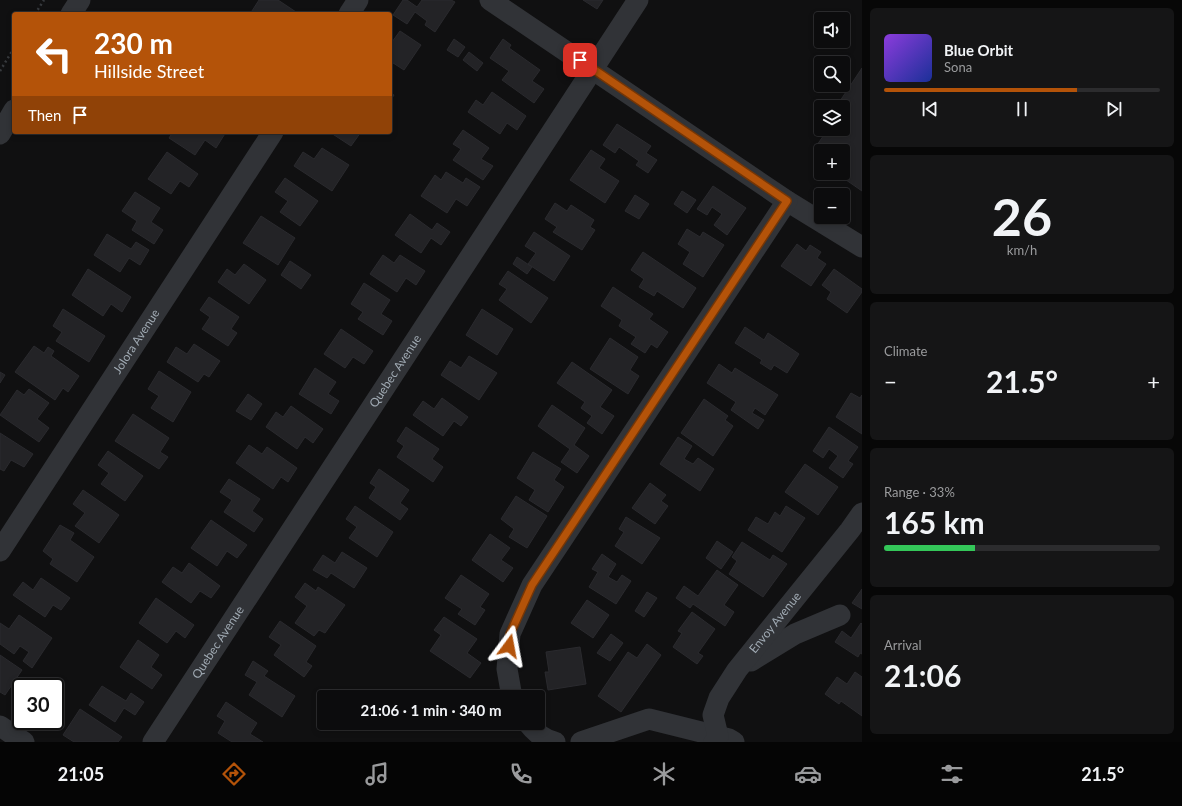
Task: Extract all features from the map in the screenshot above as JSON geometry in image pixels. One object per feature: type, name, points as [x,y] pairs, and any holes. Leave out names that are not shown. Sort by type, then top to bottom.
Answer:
[{"type":"street","points":[[72,12],[80,0]]},
{"type":"street","points":[[350,12],[358,0]]},
{"type":"street","points":[[490,0],[787,201],[862,247]]},
{"type":"street","name":"Quebec Avenue","points":[[153,742],[638,0]]},
{"type":"street","points":[[0,134],[12,113]]},
{"type":"street","name":"Jolora Avenue","points":[[0,551],[272,134]]},
{"type":"street","points":[[511,690],[507,669],[510,634],[532,585],[787,201]]},
{"type":"street","name":"Envoy Avenue","points":[[722,740],[713,715],[719,698],[737,670],[856,534],[862,513]]},
{"type":"street","points":[[737,670],[795,634],[840,615]]},
{"type":"street","points":[[581,742],[649,719],[722,740]]},
{"type":"street","points":[[0,726],[24,742]]},
{"type":"street","points":[[534,730],[550,741],[555,742]]},
{"type":"path","points":[[36,12],[44,0]]},
{"type":"path","points":[[0,71],[12,51]]},
{"type":"building","points":[[259,0],[278,0],[296,12],[251,12]]},
{"type":"building","points":[[403,0],[407,0],[417,7],[422,0],[451,0],[455,2],[435,32],[425,25],[427,21],[415,12],[407,24],[393,15]]},
{"type":"building","points":[[583,0],[603,0],[597,9]]},
{"type":"building","points":[[400,31],[421,45],[404,70],[392,62],[392,42]]},
{"type":"building","points":[[454,39],[465,47],[458,57],[447,50]]},
{"type":"building","points":[[503,39],[511,45],[509,48],[540,70],[532,81],[544,89],[534,103],[502,80],[509,71],[490,58]]},
{"type":"building","points":[[469,52],[483,63],[477,71],[463,60]]},
{"type":"building","points":[[862,68],[862,191],[846,180],[850,180],[850,144],[818,144],[823,136],[850,136],[850,100],[841,100],[846,92],[850,92],[850,86]]},
{"type":"building","points":[[492,92],[526,116],[517,130],[507,123],[500,134],[468,112],[476,100],[483,105]]},
{"type":"building","points":[[617,124],[651,146],[646,153],[657,160],[648,173],[636,165],[639,161],[619,147],[615,153],[603,145]]},
{"type":"building","points":[[463,130],[489,148],[481,159],[493,166],[483,180],[453,160],[461,149],[453,144]]},
{"type":"building","points":[[172,134],[225,134],[216,148],[205,140],[195,155],[169,138]]},
{"type":"building","points":[[333,134],[360,134],[351,146]]},
{"type":"building","points":[[322,148],[349,165],[332,191],[294,166],[303,152],[314,159]]},
{"type":"building","points":[[591,150],[605,159],[599,168],[619,181],[605,203],[570,180]]},
{"type":"building","points":[[167,152],[198,174],[189,187],[180,181],[171,194],[148,179]]},
{"type":"building","points":[[446,172],[463,183],[466,178],[480,187],[467,206],[456,199],[447,213],[421,196],[435,175],[441,180]]},
{"type":"building","points":[[285,178],[318,201],[300,226],[280,212],[288,201],[275,192]]},
{"type":"building","points":[[713,186],[746,208],[727,235],[714,225],[722,214],[712,207],[707,215],[697,209]]},
{"type":"building","points":[[682,191],[696,200],[687,213],[674,204]]},
{"type":"building","points":[[135,192],[160,208],[151,222],[163,230],[154,244],[132,230],[137,221],[122,211]]},
{"type":"building","points":[[635,195],[649,204],[639,219],[625,211]]},
{"type":"building","points":[[555,203],[567,211],[571,205],[594,220],[590,227],[595,230],[582,250],[553,232],[557,227],[545,219]]},
{"type":"building","points":[[410,214],[432,230],[437,223],[450,232],[441,245],[431,238],[421,253],[395,235]]},
{"type":"building","points":[[261,216],[295,238],[278,265],[243,243]]},
{"type":"building","points":[[687,229],[700,237],[703,232],[724,245],[703,277],[683,264],[690,252],[678,244]]},
{"type":"building","points":[[534,232],[570,256],[554,281],[528,264],[536,253],[525,246]]},
{"type":"building","points":[[107,234],[131,249],[136,242],[149,250],[140,265],[129,258],[120,272],[94,255]]},
{"type":"building","points":[[797,244],[806,251],[810,245],[821,252],[817,258],[826,264],[811,286],[781,266]]},
{"type":"building","points":[[643,252],[696,288],[683,308],[657,291],[654,296],[639,287],[644,279],[631,270]]},
{"type":"building","points":[[383,255],[394,263],[400,255],[425,271],[416,285],[406,278],[397,292],[370,274]]},
{"type":"building","points":[[517,257],[532,267],[527,274],[513,264]]},
{"type":"building","points":[[290,261],[311,275],[301,289],[281,275]]},
{"type":"building","points":[[244,264],[266,280],[249,304],[218,282],[227,269],[235,275]]},
{"type":"building","points":[[88,269],[131,297],[122,312],[111,304],[103,316],[72,295]]},
{"type":"building","points":[[834,269],[862,289],[862,292],[847,313],[827,299],[831,292],[822,285]]},
{"type":"building","points":[[508,271],[548,298],[531,323],[499,300],[507,289],[499,284]]},
{"type":"building","points":[[364,283],[390,300],[381,314],[392,321],[383,335],[358,319],[363,312],[351,304]]},
{"type":"building","points":[[613,287],[653,314],[649,319],[668,332],[657,348],[651,344],[645,353],[631,344],[636,337],[619,326],[622,320],[601,306]]},
{"type":"building","points":[[209,297],[239,317],[231,329],[237,333],[228,346],[202,329],[210,317],[200,310]]},
{"type":"building","points":[[63,309],[105,336],[89,362],[56,341],[62,332],[53,326]]},
{"type":"building","points":[[482,309],[513,329],[497,355],[466,335]]},
{"type":"building","points":[[745,327],[764,340],[768,333],[799,354],[787,373],[774,365],[771,370],[760,363],[762,360],[735,343]]},
{"type":"building","points":[[341,329],[373,351],[364,364],[353,357],[345,368],[324,354]]},
{"type":"building","points":[[610,338],[638,357],[630,370],[639,376],[628,394],[590,369]]},
{"type":"building","points":[[194,344],[220,361],[209,377],[204,374],[198,382],[167,362],[176,347],[187,354]]},
{"type":"building","points":[[34,346],[44,353],[48,347],[54,351],[51,356],[79,376],[68,392],[63,388],[55,400],[15,372]]},
{"type":"building","points":[[469,356],[497,373],[479,400],[441,375],[450,361],[461,368]]},
{"type":"building","points":[[572,362],[612,390],[600,407],[614,416],[602,434],[587,423],[592,416],[581,408],[585,402],[557,383]]},
{"type":"building","points":[[719,364],[732,373],[735,368],[778,395],[765,415],[755,408],[752,413],[764,420],[758,429],[731,410],[736,402],[707,383]]},
{"type":"building","points":[[315,368],[336,382],[328,394],[339,401],[331,414],[299,394]]},
{"type":"building","points":[[159,371],[191,392],[173,422],[151,408],[159,396],[148,389]]},
{"type":"building","points":[[0,372],[5,375],[0,383]]},
{"type":"building","points":[[29,389],[49,403],[37,419],[49,428],[39,442],[0,415],[17,390],[24,395]]},
{"type":"building","points":[[851,393],[860,398],[862,395],[862,434],[836,417]]},
{"type":"building","points":[[248,394],[262,404],[251,420],[236,411]]},
{"type":"building","points":[[442,398],[468,417],[461,426],[454,421],[443,436],[413,415],[423,401],[434,409]]},
{"type":"building","points":[[704,399],[728,416],[725,420],[733,426],[713,456],[681,433]]},
{"type":"building","points":[[552,405],[585,428],[574,445],[589,456],[577,473],[561,462],[570,449],[538,426]]},
{"type":"building","points":[[291,406],[323,429],[313,443],[305,437],[297,449],[266,427],[276,412],[283,417]]},
{"type":"building","points":[[133,414],[169,438],[160,452],[168,457],[159,469],[115,441]]},
{"type":"building","points":[[406,427],[439,449],[432,459],[443,467],[433,482],[397,457],[404,446],[397,441]]},
{"type":"building","points":[[829,427],[858,447],[848,461],[853,464],[843,478],[829,468],[838,456],[829,449],[823,458],[813,451]]},
{"type":"building","points":[[0,433],[33,454],[24,467],[11,460],[4,471],[0,469]]},
{"type":"building","points":[[678,437],[692,446],[684,459],[693,464],[698,458],[714,469],[700,491],[660,464]]},
{"type":"building","points":[[249,445],[262,454],[267,447],[297,468],[288,482],[281,477],[273,489],[236,463]]},
{"type":"building","points":[[108,451],[143,476],[125,501],[101,484],[109,473],[98,465]]},
{"type":"building","points":[[533,452],[561,469],[554,480],[564,487],[548,512],[529,500],[535,490],[517,478]]},
{"type":"building","points":[[805,464],[838,487],[818,515],[785,492]]},
{"type":"building","points":[[379,469],[409,490],[400,503],[408,509],[400,520],[369,498],[376,487],[370,483]]},
{"type":"building","points":[[229,479],[260,499],[252,511],[263,519],[254,532],[224,512],[232,500],[220,492]]},
{"type":"building","points":[[650,483],[666,495],[661,501],[668,506],[655,524],[632,508]]},
{"type":"building","points":[[83,490],[119,515],[99,543],[75,526],[85,513],[73,504]]},
{"type":"building","points":[[516,496],[547,516],[527,548],[509,537],[514,529],[501,519]]},
{"type":"building","points":[[355,506],[393,532],[377,557],[349,538],[357,527],[346,519]]},
{"type":"building","points":[[786,506],[805,518],[782,552],[748,530],[756,517],[768,524],[775,512],[780,516]]},
{"type":"building","points":[[626,517],[660,538],[642,564],[615,546],[624,532],[619,529]]},
{"type":"building","points":[[211,520],[247,545],[237,558],[227,551],[217,566],[191,548]]},
{"type":"building","points":[[60,525],[74,533],[70,540],[94,557],[77,582],[50,564],[53,559],[43,551]]},
{"type":"building","points":[[490,534],[510,548],[501,560],[513,568],[503,582],[472,560]]},
{"type":"building","points":[[717,541],[733,552],[721,569],[706,558]]},
{"type":"building","points":[[742,542],[770,560],[773,555],[787,564],[763,597],[729,574],[737,561],[732,557]]},
{"type":"building","points":[[342,552],[367,568],[354,588],[331,573],[327,578],[313,570],[323,555],[335,563]]},
{"type":"building","points":[[602,554],[616,564],[608,577],[617,582],[622,575],[631,581],[616,604],[589,587],[598,572],[592,569]]},
{"type":"building","points":[[189,563],[220,586],[211,598],[200,591],[191,603],[162,582],[173,567],[182,573]]},
{"type":"building","points":[[717,570],[738,585],[724,605],[734,612],[725,626],[693,604],[690,608],[676,598],[684,586],[698,596]]},
{"type":"building","points":[[461,575],[489,594],[480,607],[485,610],[475,625],[458,614],[462,609],[445,598]]},
{"type":"building","points":[[41,578],[70,598],[61,610],[53,605],[45,617],[13,595],[23,582],[33,590]]},
{"type":"building","points":[[305,583],[316,591],[318,587],[345,605],[325,633],[319,630],[314,636],[295,623],[307,606],[295,597]]},
{"type":"building","points":[[862,589],[862,609],[852,603]]},
{"type":"building","points":[[647,592],[657,598],[644,617],[635,611]]},
{"type":"building","points":[[156,598],[194,625],[185,638],[176,631],[167,643],[139,623]]},
{"type":"building","points":[[587,600],[609,615],[593,638],[571,623]]},
{"type":"building","points":[[692,612],[715,629],[698,653],[703,656],[697,664],[673,647],[682,633],[678,631]]},
{"type":"building","points":[[19,615],[52,638],[32,668],[23,661],[29,652],[20,646],[14,654],[0,644],[0,623],[9,629]]},
{"type":"building","points":[[444,617],[477,639],[467,653],[481,663],[470,678],[430,651],[441,635],[434,630]]},
{"type":"building","points":[[280,621],[316,646],[306,662],[312,666],[304,677],[274,655],[281,645],[269,637]]},
{"type":"building","points":[[861,623],[862,654],[860,653],[858,657],[835,642],[842,631],[851,638]]},
{"type":"building","points":[[611,634],[623,643],[610,661],[597,653]]},
{"type":"building","points":[[138,640],[159,655],[151,667],[162,675],[152,689],[120,667]]},
{"type":"building","points":[[647,644],[661,655],[621,712],[598,696],[628,652],[637,658]]},
{"type":"building","points":[[580,647],[586,684],[548,690],[545,672],[549,672],[546,652]]},
{"type":"building","points":[[0,655],[22,670],[17,678],[12,678],[12,685],[5,695],[0,692]]},
{"type":"building","points":[[253,661],[268,671],[264,676],[295,696],[282,717],[249,695],[257,682],[245,675]]},
{"type":"building","points":[[855,672],[862,677],[862,716],[841,701],[839,704],[825,694],[837,677],[847,684]]},
{"type":"building","points":[[102,686],[126,701],[131,693],[144,702],[135,715],[124,708],[115,722],[89,705]]},
{"type":"building","points":[[226,702],[257,723],[250,734],[263,742],[232,742],[218,733],[225,721],[217,716]]},
{"type":"building","points":[[80,709],[122,737],[118,742],[74,742],[63,735]]},
{"type":"route","points":[[509,646],[510,634],[532,585],[787,201],[580,60]]}]
